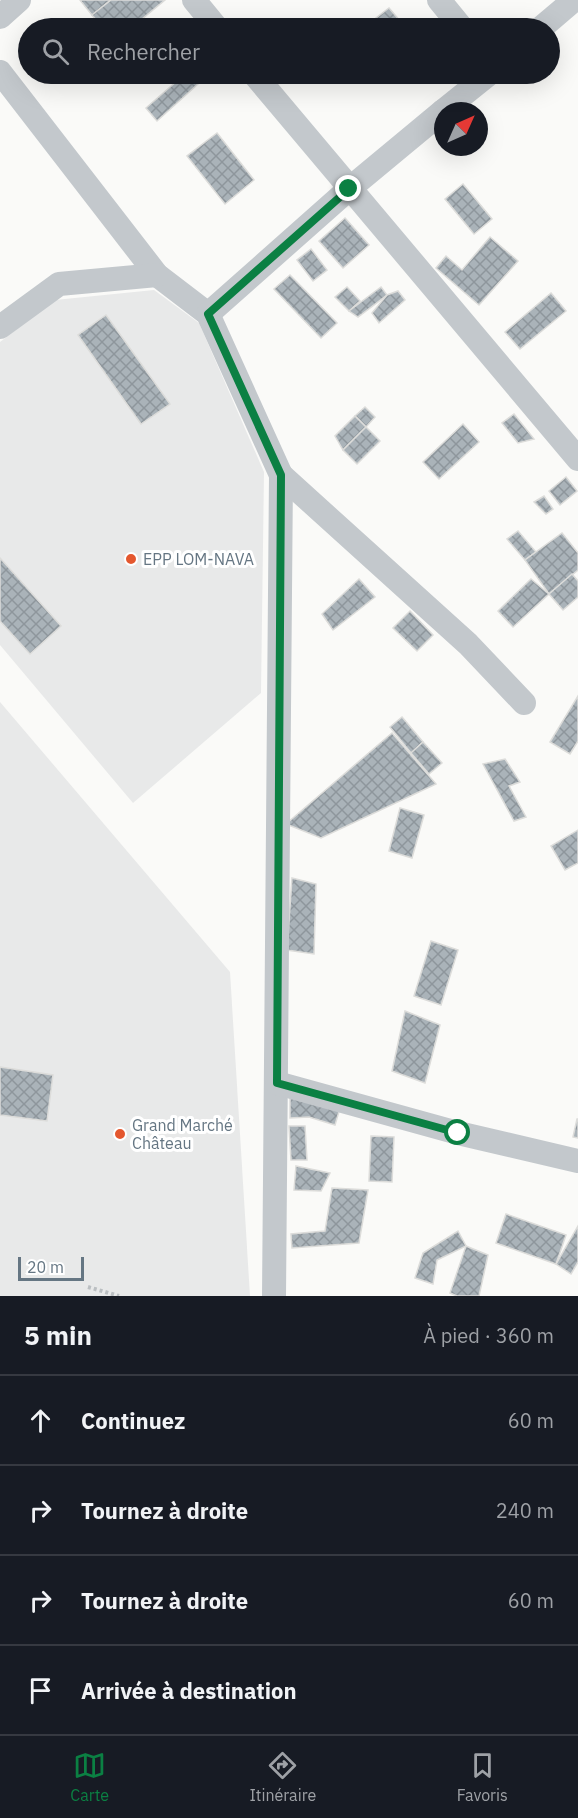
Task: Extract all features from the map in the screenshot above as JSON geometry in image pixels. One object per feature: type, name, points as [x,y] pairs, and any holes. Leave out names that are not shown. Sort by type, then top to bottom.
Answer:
[{"type":"street","points":[[0,17],[19,0]]},
{"type":"street","points":[[194,0],[209,18]]},
{"type":"street","points":[[439,0],[454,18]]},
{"type":"street","points":[[553,18],[574,0]]},
{"type":"street","points":[[0,72],[157,275],[208,314],[281,475],[468,644],[524,703]]},
{"type":"street","points":[[262,84],[578,459]]},
{"type":"street","points":[[454,102],[477,84]]},
{"type":"street","points":[[208,314],[349,189],[434,118]]},
{"type":"street","points":[[0,327],[58,284],[157,275]]},
{"type":"street","points":[[274,1296],[281,475]]},
{"type":"street","points":[[277,1083],[458,1133],[578,1161]]},
{"type":"path","points":[[88,1287],[119,1296]]},
{"type":"shaded area","name":"EPP LOM-NAVA","points":[[154,290],[199,323],[264,472],[261,693],[133,803],[0,645],[0,342],[55,300]]},
{"type":"shaded area","name":"Grand Marché Château","points":[[0,702],[230,972],[250,1296],[0,1296]]},
{"type":"building","points":[[80,0],[111,0],[92,15]]},
{"type":"building","points":[[111,0],[165,0],[143,18],[95,18],[92,15]]},
{"type":"building","points":[[389,8],[398,18],[376,18]]},
{"type":"building","points":[[174,84],[198,84],[157,121],[146,108]]},
{"type":"building","points":[[217,133],[254,180],[225,204],[187,156]]},
{"type":"building","points":[[463,184],[492,219],[474,234],[445,199]]},
{"type":"building","points":[[345,218],[369,245],[343,268],[319,241]]},
{"type":"building","points":[[490,237],[518,261],[479,305],[436,268],[446,256],[462,270]]},
{"type":"building","points":[[311,249],[327,270],[313,281],[297,260]]},
{"type":"building","points":[[290,275],[337,323],[321,338],[274,289]]},
{"type":"building","points":[[347,287],[360,301],[349,311],[335,297]]},
{"type":"building","points":[[381,287],[387,295],[358,317],[349,311]]},
{"type":"building","points":[[398,291],[405,300],[379,323],[372,313],[387,295]]},
{"type":"building","points":[[551,293],[566,311],[520,349],[505,332]]},
{"type":"building","points":[[106,315],[170,404],[141,424],[78,335]]},
{"type":"building","points":[[365,407],[375,417],[366,427],[355,416]]},
{"type":"building","points":[[514,414],[534,439],[518,443],[502,423]]},
{"type":"building","points":[[355,416],[366,427],[343,450],[335,436]]},
{"type":"building","points":[[463,424],[479,442],[439,479],[423,462]]},
{"type":"building","points":[[366,427],[380,441],[357,464],[343,450]]},
{"type":"building","points":[[566,477],[577,491],[560,505],[549,491]]},
{"type":"building","points":[[544,496],[553,509],[546,514],[534,502]]},
{"type":"building","points":[[518,531],[536,552],[525,560],[507,539]]},
{"type":"building","points":[[562,533],[578,553],[578,570],[549,594],[525,560]]},
{"type":"building","points":[[0,558],[61,626],[30,654],[0,621]]},
{"type":"building","points":[[572,574],[578,581],[578,597],[563,610],[549,594]]},
{"type":"building","points":[[359,579],[375,597],[333,630],[322,614]]},
{"type":"building","points":[[531,579],[549,594],[513,627],[498,611]]},
{"type":"building","points":[[410,611],[433,635],[417,651],[393,628]]},
{"type":"building","points":[[578,696],[578,741],[570,754],[550,742]]},
{"type":"building","points":[[402,717],[423,742],[411,753],[390,727]]},
{"type":"building","points":[[392,733],[436,784],[321,838],[286,824]]},
{"type":"building","points":[[423,742],[442,763],[429,774],[411,753]]},
{"type":"building","points":[[505,759],[520,782],[509,786],[526,817],[514,821],[483,764]]},
{"type":"building","points":[[400,808],[424,815],[412,858],[389,851]]},
{"type":"building","points":[[578,830],[578,863],[565,870],[551,846]]},
{"type":"building","points":[[292,878],[316,884],[314,954],[287,950]]},
{"type":"building","points":[[431,941],[458,950],[441,1005],[414,996]]},
{"type":"building","points":[[405,1011],[440,1025],[425,1083],[392,1071]]},
{"type":"building","points":[[0,1067],[53,1075],[47,1121],[0,1115]]},
{"type":"building","points":[[290,1093],[340,1108],[335,1125],[309,1117],[290,1118]]},
{"type":"building","points":[[578,1119],[578,1138],[573,1137]]},
{"type":"building","points":[[289,1126],[305,1126],[307,1160],[291,1160]]},
{"type":"building","points":[[371,1136],[394,1137],[392,1182],[369,1181]]},
{"type":"building","points":[[296,1166],[330,1173],[321,1191],[294,1190]]},
{"type":"building","points":[[332,1188],[368,1190],[359,1243],[292,1248],[291,1234],[325,1231]]},
{"type":"building","points":[[506,1214],[566,1235],[556,1264],[496,1243]]},
{"type":"building","points":[[578,1226],[578,1262],[571,1274],[556,1264]]},
{"type":"building","points":[[458,1231],[466,1246],[437,1260],[433,1284],[415,1278],[423,1253]]},
{"type":"building","points":[[466,1246],[488,1255],[479,1296],[457,1296],[450,1293]]},
{"type":"place","name":"EPP LOM-NAVA","points":[[131,559]]},
{"type":"place","name":"Grand Marché Château","points":[[120,1134]]},
{"type":"route","points":[[349,189],[208,314],[281,475],[277,1083],[458,1133]]}]
